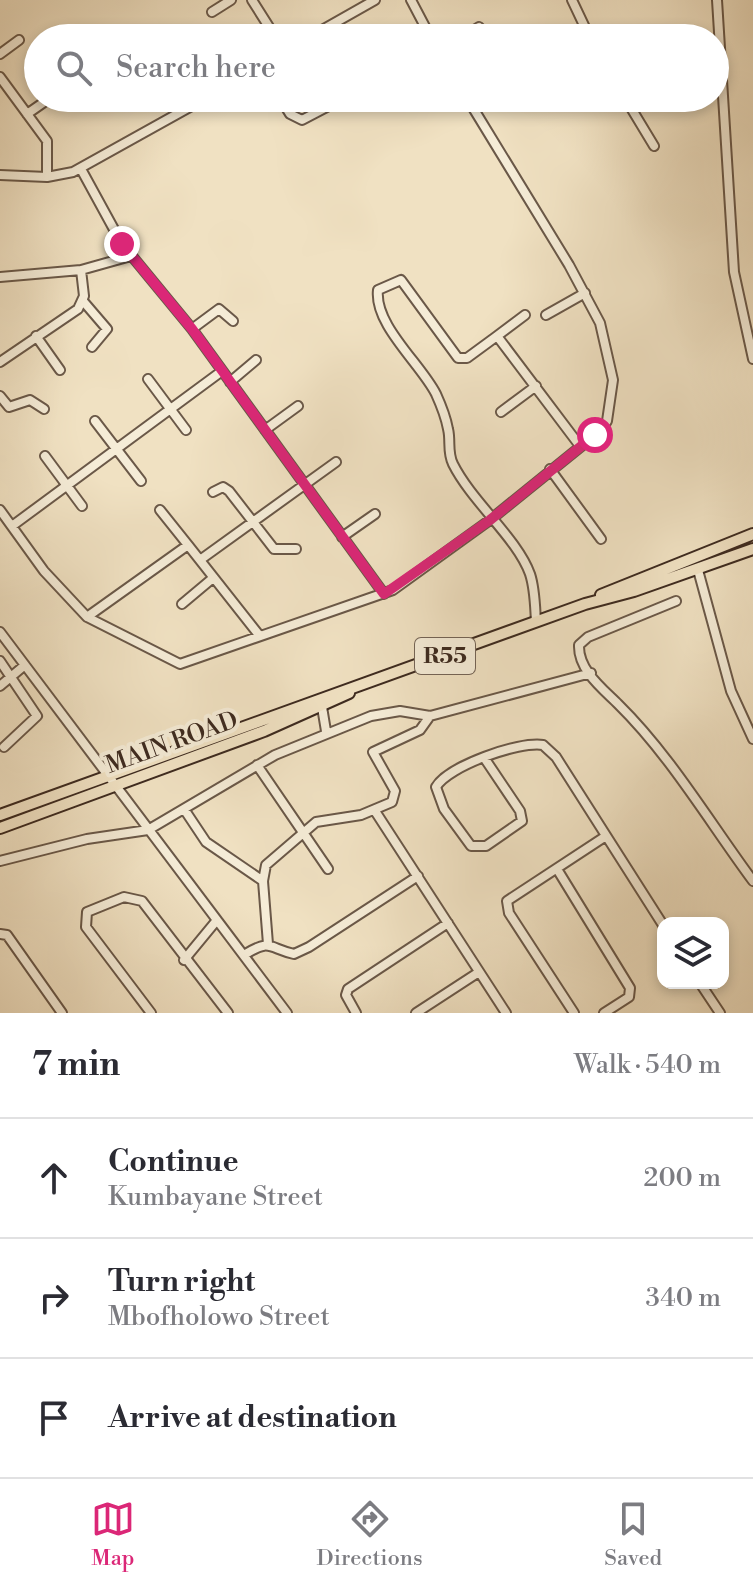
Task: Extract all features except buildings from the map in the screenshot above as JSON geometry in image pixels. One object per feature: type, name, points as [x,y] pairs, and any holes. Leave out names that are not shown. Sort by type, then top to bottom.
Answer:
[{"type":"main road","name":"MAIN ROAD","points":[[585,604],[679,561],[753,534]]},
{"type":"main road","name":"MAIN ROAD","points":[[0,828],[110,780],[354,689],[585,604],[698,570],[753,549]]},
{"type":"main road","name":"MAIN ROAD","points":[[0,815],[322,707],[354,689]]},
{"type":"street","points":[[212,12],[231,0]]},
{"type":"street","points":[[252,0],[267,24]]},
{"type":"street","points":[[333,24],[375,0]]},
{"type":"street","points":[[411,0],[424,24]]},
{"type":"street","points":[[572,0],[583,24]]},
{"type":"street","points":[[717,0],[718,24]]},
{"type":"street","points":[[0,54],[19,40]]},
{"type":"street","points":[[0,77],[24,110]]},
{"type":"street","points":[[0,96],[10,90]]},
{"type":"street","points":[[30,112],[27,114],[47,141],[47,177]]},
{"type":"street","points":[[0,175],[47,177],[81,169],[181,112]]},
{"type":"street","points":[[291,112],[298,120],[319,112]]},
{"type":"street","points":[[0,510],[44,571],[87,617],[180,664],[384,594],[490,520],[580,446],[607,421],[613,380],[606,343],[585,293],[475,112]]},
{"type":"street","points":[[633,112],[654,146]]},
{"type":"street","points":[[724,112],[734,272],[753,359]]},
{"type":"street","points":[[81,169],[114,232],[131,256],[192,329],[384,594]]},
{"type":"street","points":[[0,277],[81,270],[131,256]]},
{"type":"street","points":[[81,270],[83,301],[107,329],[92,347]]},
{"type":"street","points":[[525,315],[467,358],[458,358],[401,280],[378,290],[378,299],[393,336],[415,361],[437,396],[448,429],[453,465],[490,520],[526,564],[533,586],[536,622]]},
{"type":"street","points":[[546,315],[585,293]]},
{"type":"street","points":[[0,362],[70,316],[83,301]]},
{"type":"street","points":[[192,329],[219,309],[233,321]]},
{"type":"street","points":[[36,336],[60,370]]},
{"type":"street","points":[[497,336],[580,446]]},
{"type":"street","points":[[230,382],[256,360]]},
{"type":"street","points":[[12,526],[222,371]]},
{"type":"street","points":[[148,379],[186,430]]},
{"type":"street","points":[[501,412],[536,386]]},
{"type":"street","points":[[0,396],[9,407],[30,400],[44,409]]},
{"type":"street","points":[[265,430],[298,406]]},
{"type":"street","points":[[95,421],[141,481]]},
{"type":"street","points":[[45,456],[82,506]]},
{"type":"street","points":[[200,560],[336,462]]},
{"type":"street","points":[[550,469],[601,539]]},
{"type":"street","points":[[213,492],[225,488],[274,549],[296,549]]},
{"type":"street","points":[[160,510],[259,635]]},
{"type":"street","points":[[342,537],[375,514]]},
{"type":"street","points":[[87,617],[188,545]]},
{"type":"street","points":[[698,570],[731,691],[752,734]]},
{"type":"street","points":[[182,604],[213,578]]},
{"type":"street","points":[[676,601],[588,637],[579,645],[579,652],[596,686],[639,729],[753,881]]},
{"type":"street","points":[[0,632],[287,1013]]},
{"type":"street","points":[[0,661],[37,716],[4,747]]},
{"type":"street","points":[[0,686],[25,665]]},
{"type":"street","points":[[0,861],[87,839],[148,830],[257,765],[326,731],[385,712],[430,716],[591,673]]},
{"type":"street","points":[[322,707],[326,731]]},
{"type":"street","points":[[268,944],[263,881],[266,865],[316,822],[375,811],[395,797],[373,752],[420,730],[430,716]]},
{"type":"street","points":[[485,759],[520,811],[522,821],[486,846],[476,848],[444,809],[436,787],[448,772],[485,759],[525,745],[548,748],[658,917]]},
{"type":"street","points":[[257,765],[328,869]]},
{"type":"street","points":[[184,809],[206,842],[263,881]]},
{"type":"street","points":[[375,811],[506,1013]]},
{"type":"street","points":[[574,1013],[508,906],[512,897],[606,836]]},
{"type":"street","points":[[557,869],[630,988],[629,997],[604,1013]]},
{"type":"street","points":[[244,955],[268,944],[294,954],[418,876]]},
{"type":"street","points":[[151,1013],[86,927],[87,912],[124,897],[142,901],[184,960],[228,1013]]},
{"type":"street","points":[[184,960],[217,920]]},
{"type":"street","points":[[356,1013],[346,995],[348,989],[448,923]]},
{"type":"street","points":[[0,934],[7,935],[62,1013]]},
{"type":"street","points":[[416,1013],[479,972]]},
{"type":"street","points":[[704,989],[717,1012]]},
{"type":"route","points":[[122,244],[192,329],[384,594],[490,520],[595,435]]}]
